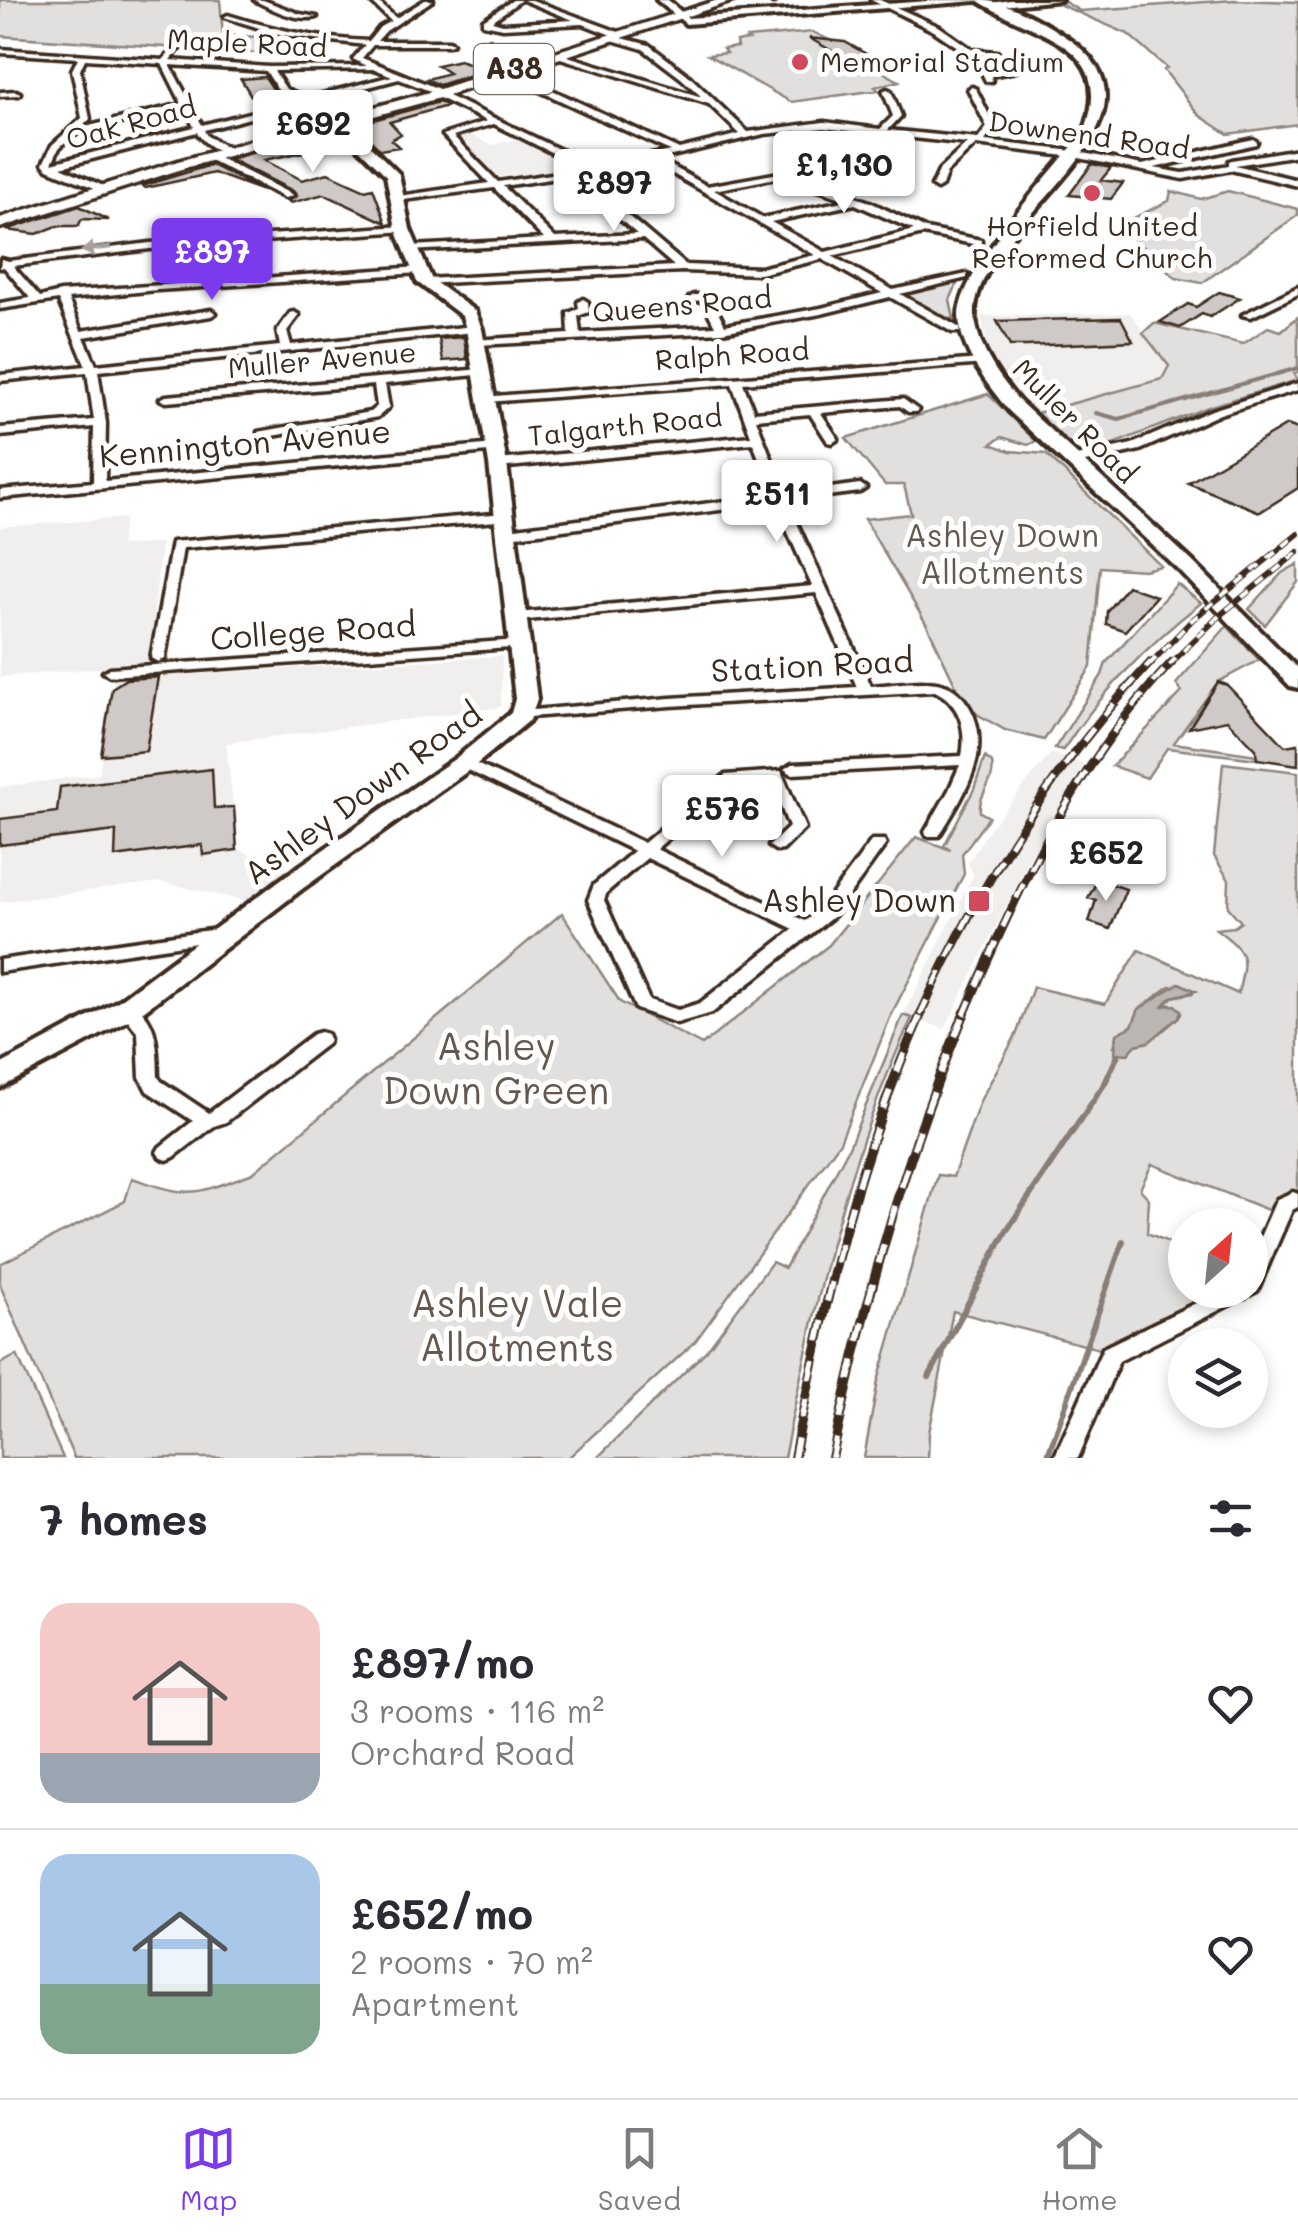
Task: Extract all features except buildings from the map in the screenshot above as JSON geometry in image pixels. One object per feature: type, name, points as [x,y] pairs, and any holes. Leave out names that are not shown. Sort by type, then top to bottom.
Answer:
[{"type":"main road","name":"A38","points":[[0,223],[211,157],[440,93],[692,16],[730,0]]},
{"type":"main road","name":"Muller Road","points":[[985,1],[1056,34],[1085,59],[1096,76],[1102,110],[1074,154],[988,243],[968,304],[968,323],[981,362],[1015,407],[1186,566],[1298,681]]},
{"type":"main road","points":[[340,123],[392,174],[402,228],[423,276],[468,314],[476,336]]},
{"type":"main road","name":"Ashley Down Road","points":[[0,1078],[128,1008],[464,763],[522,715],[526,699],[506,525],[476,336]]},
{"type":"street","points":[[257,0],[299,16],[315,13],[299,40]]},
{"type":"street","points":[[372,0],[395,21]]},
{"type":"street","points":[[372,68],[357,59],[371,42],[395,21],[430,0]]},
{"type":"street","points":[[518,0],[486,22],[503,26],[585,22]]},
{"type":"street","points":[[526,0],[646,47],[684,76],[746,135]]},
{"type":"street","points":[[662,0],[692,16]]},
{"type":"street","points":[[874,0],[937,29],[971,52],[994,54],[1012,71],[985,75],[989,79]]},
{"type":"street","points":[[655,25],[692,16],[1056,0]]},
{"type":"street","points":[[228,17],[299,40],[449,43]]},
{"type":"street","points":[[488,42],[496,54],[529,65]]},
{"type":"street","points":[[176,48],[165,62],[198,128],[206,141],[229,152]]},
{"type":"street","name":"Maple Road","points":[[0,51],[269,70],[372,68],[440,93],[595,170]]},
{"type":"street","points":[[83,56],[76,70],[86,115],[76,132],[55,148],[47,164],[105,189]]},
{"type":"street","points":[[558,56],[709,102]]},
{"type":"street","points":[[269,70],[283,91],[306,100]]},
{"type":"street","points":[[500,74],[532,84],[679,152]]},
{"type":"street","name":"Oak Road","points":[[51,168],[396,76]]},
{"type":"street","points":[[937,186],[943,171],[991,128],[972,89]]},
{"type":"street","points":[[883,130],[897,116],[886,90]]},
{"type":"street","points":[[0,94],[16,93]]},
{"type":"street","points":[[76,132],[188,105]]},
{"type":"street","points":[[496,121],[446,136],[552,241]]},
{"type":"street","name":"Downend Road","points":[[398,199],[595,170],[746,135],[824,124],[1074,154],[1190,176],[1224,166],[1298,183]]},
{"type":"street","points":[[1141,168],[1253,142]]},
{"type":"street","points":[[1224,166],[1298,152]]},
{"type":"street","points":[[211,157],[288,196]]},
{"type":"street","points":[[652,159],[956,330]]},
{"type":"street","points":[[572,174],[683,268]]},
{"type":"street","points":[[706,189],[782,174],[857,200],[923,231],[988,243]]},
{"type":"street","points":[[762,221],[857,200]]},
{"type":"street","points":[[2,262],[123,246],[264,241],[402,228]]},
{"type":"street","points":[[0,306],[146,285],[683,268],[760,270],[923,231]]},
{"type":"street","points":[[411,249],[647,236]]},
{"type":"street","points":[[2,262],[37,300]]},
{"type":"street","name":"Queens Road","points":[[0,378],[286,347],[476,336],[575,338],[722,329],[821,311],[963,276]]},
{"type":"street","points":[[1260,319],[1241,314],[1298,290]]},
{"type":"street","points":[[61,295],[92,368],[100,422],[100,485]]},
{"type":"street","points":[[694,298],[705,297],[722,329]]},
{"type":"street","points":[[575,338],[573,312],[584,312],[583,302]]},
{"type":"street","points":[[80,334],[211,313]]},
{"type":"street","points":[[286,347],[282,331],[294,315]]},
{"type":"street","name":"Ralph Road","points":[[486,399],[981,362]]},
{"type":"street","name":"Muller Avenue","points":[[166,399],[482,372]]},
{"type":"street","points":[[262,434],[374,415],[383,407],[379,380]]},
{"type":"street","points":[[736,380],[781,500],[866,691]]},
{"type":"street","points":[[1071,461],[1136,447],[1216,412],[1298,386]]},
{"type":"street","points":[[748,416],[903,402],[912,410]]},
{"type":"street","points":[[814,410],[832,439]]},
{"type":"street","points":[[0,432],[100,422]]},
{"type":"street","name":"Talgarth Road","points":[[497,456],[757,438]]},
{"type":"street","name":"Kennington Avenue","points":[[0,494],[497,456]]},
{"type":"street","points":[[158,658],[177,545],[506,525],[781,500],[860,488]]},
{"type":"street","points":[[516,617],[819,589]]},
{"type":"street","name":"College Road","points":[[110,672],[519,644]]},
{"type":"street","name":"Station Road","points":[[522,715],[926,686],[954,695],[972,732],[969,760]]},
{"type":"street","points":[[792,769],[969,760],[933,832]]},
{"type":"street","points":[[464,763],[808,928]]},
{"type":"street","points":[[777,846],[797,828],[776,774],[730,778],[603,886],[596,897],[638,999],[649,1009],[677,1017],[700,1012],[833,908],[856,868],[878,844]]},
{"type":"street","points":[[0,966],[227,934]]},
{"type":"street","points":[[128,1008],[147,1032],[149,1077],[154,1086],[207,1122]]},
{"type":"street","points":[[168,1152],[207,1122],[219,1118],[320,1039]]},
{"type":"street","points":[[1268,1242],[1284,1204],[1292,1200]]},
{"type":"street","points":[[1066,1458],[1111,1355],[1207,1308]]},
{"type":"shaded area","points":[[466,132],[491,145],[523,138],[586,169],[520,179],[515,175],[497,177],[453,136]]},
{"type":"shaded area","points":[[1130,313],[1169,366],[1162,379],[1037,413],[997,366],[987,345],[981,316]]},
{"type":"shaded area","points":[[125,518],[120,546],[161,543],[149,664],[0,677],[0,527]]},
{"type":"shaded area","points":[[502,656],[501,707],[226,743],[238,849],[287,871],[246,901],[160,882],[0,902],[0,787],[99,774],[114,679]]},
{"type":"shaded area","points":[[1051,753],[1084,764],[1032,854],[945,1029],[903,1015],[973,876],[968,862],[990,828]]},
{"type":"shaded area","points":[[1179,983],[1196,991],[1172,997],[1163,1006],[1175,1005],[1181,1011],[1179,1017],[1128,1054],[1115,1053],[1117,1034],[1132,1026],[1139,1009]]},
{"type":"green space","points":[[0,0],[220,0],[223,35],[274,38],[254,53],[0,36]]},
{"type":"green space","points":[[1233,0],[1298,2],[1298,124],[1228,134],[1199,115],[1164,70],[1167,68],[1128,34],[1056,3],[1065,2],[1080,11]]},
{"type":"green space","name":"Memorial Stadium","points":[[813,32],[894,68],[881,71],[899,81],[875,87],[878,90],[791,102],[708,55],[726,53],[723,49],[737,47],[736,42],[747,38]]},
{"type":"green space","points":[[1171,191],[1201,199],[1228,191],[1298,209],[1298,215],[1202,283],[1176,278],[1119,225],[1169,201]]},
{"type":"green space","points":[[958,282],[950,300],[954,319],[942,319],[903,295]]},
{"type":"green space","points":[[1298,317],[1298,372],[1294,373],[1298,380],[1211,406],[1103,448],[1067,443],[1037,413],[1162,379],[1169,366],[1143,333],[1154,323],[1243,344],[1268,327],[1281,331]]},
{"type":"green space","name":"Ashley Down Allotments","points":[[988,394],[1036,441],[1028,445],[1002,437],[991,444],[1010,451],[1046,454],[1161,566],[1144,570],[1100,567],[1091,667],[1044,740],[1005,730],[977,714],[958,690],[927,625],[864,519],[911,514],[904,485],[885,485],[846,438]]},
{"type":"green space","points":[[1298,564],[1298,582],[1265,625],[1249,609],[1282,573]]},
{"type":"green space","points":[[1177,584],[1201,603],[1126,671],[1063,750],[1055,748],[1106,663]]},
{"type":"green space","points":[[1227,626],[1259,660],[1218,682],[1174,743],[1257,755],[1257,759],[1167,748],[1147,778],[1112,766],[1182,692],[1176,684]]},
{"type":"green space","name":"Ashley Vale Allotments","points":[[985,757],[993,770],[980,812],[989,817],[962,854],[964,874],[892,1013],[840,1142],[694,1343],[568,1458],[74,1458],[0,1285],[0,1264],[125,1201],[132,1178],[193,1192],[253,1173],[562,913],[620,1002],[702,1045],[829,945],[916,837],[951,850],[944,846],[974,789]]},
{"type":"green space","points":[[1223,763],[1298,772],[1298,1194],[1273,1212],[1152,1164],[1140,1189],[1149,1199],[1147,1233],[1168,1242],[1168,1308],[1194,1308],[1107,1351],[953,1311],[929,1433],[928,1458],[864,1458],[878,1381],[938,1175],[953,1177],[980,1101],[1017,1033],[1033,987],[1105,1004],[1139,950],[1238,994],[1242,956],[1216,929],[1241,922],[1228,907],[1229,880],[1214,856]],"holes":[[[1170,986],[1194,993],[1172,997],[1163,1006],[1170,1004],[1181,1014],[1171,1024],[1142,1042],[1114,1046],[1118,1034],[1132,1026],[1139,1009]]]},
{"type":"green space","points":[[903,1015],[912,1018],[868,1124],[834,1234],[784,1458],[597,1458],[707,1350],[772,1262],[785,1268],[849,1147]]},
{"type":"green space","points":[[17,1355],[63,1458],[0,1458],[0,1364]]},
{"type":"waterway","points":[[1096,413],[1119,419],[1298,368]]},
{"type":"waterway","points":[[929,1377],[1005,1233],[1105,1083],[1118,1055]]},
{"type":"waterway","points":[[1047,1458],[1123,1241]]},
{"type":"railway","points":[[1149,665],[1192,620],[1298,534]]},
{"type":"railway","points":[[1172,662],[1219,616],[1298,552]]},
{"type":"railway","points":[[920,1015],[967,919],[1021,829],[1082,743],[1151,662]]},
{"type":"railway","points":[[964,1015],[1052,829],[1107,742],[1172,662]]},
{"type":"railway","points":[[794,1458],[845,1231],[879,1120],[922,1012]]},
{"type":"railway","points":[[832,1458],[857,1344],[888,1232],[923,1121],[965,1012]]},
{"type":"place","name":"Memorial Stadium","points":[[800,62]]},
{"type":"place","name":"Horfield United Reformed Church","points":[[1092,193]]},
{"type":"place","name":"Ashley Down","points":[[979,901]]},
{"type":"park label","name":"Ashley Down Green","points":[[496,1069]]}]
